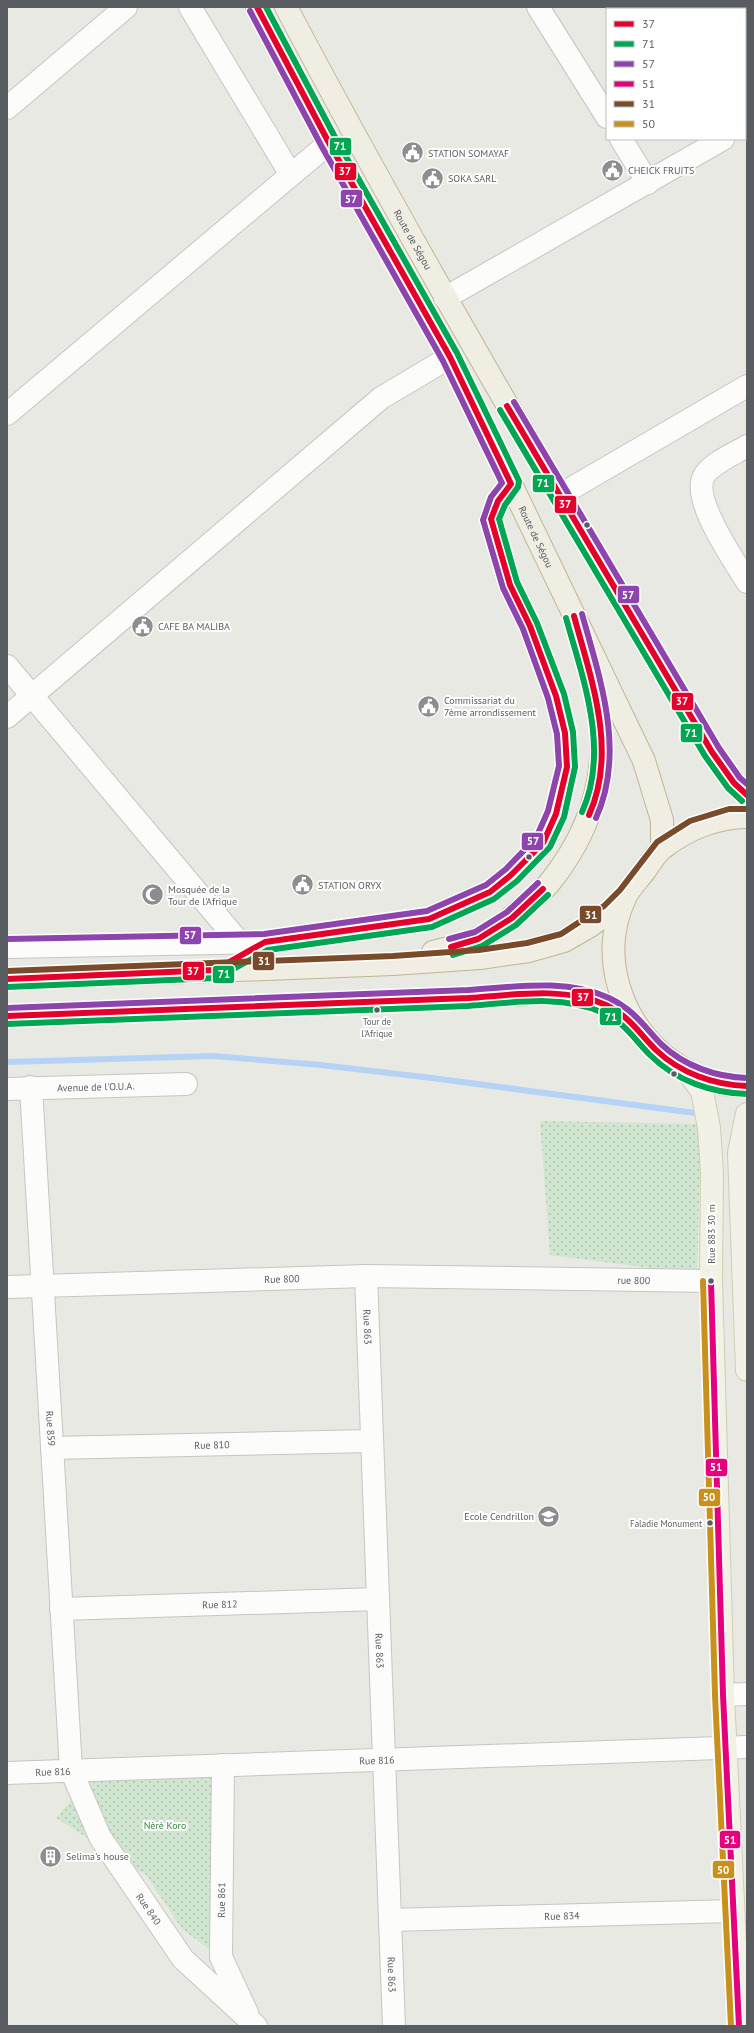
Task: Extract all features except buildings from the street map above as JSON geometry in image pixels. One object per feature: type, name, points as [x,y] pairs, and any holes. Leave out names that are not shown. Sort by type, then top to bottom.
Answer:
[{"type":"highway","name":"Route de Ségou","points":[[257,7],[329,143],[450,357],[644,761],[662,820],[662,848]]},
{"type":"highway","name":"Route de Ségou","points":[[286,7],[359,146],[445,298],[560,495],[712,752],[734,783],[747,795]]},
{"type":"highway","points":[[393,964],[478,939],[512,918],[550,882],[572,849],[593,806],[600,770],[602,731],[594,684],[574,616]]},
{"type":"highway","points":[[7,979],[393,964],[480,958],[529,951],[564,941],[590,926],[609,912],[626,895],[662,848],[694,828],[731,817],[747,817]]},
{"type":"highway","points":[[626,895],[618,920],[615,940],[615,973],[622,999],[634,1023],[657,1051],[686,1072],[711,1081],[747,1086]]},
{"type":"highway","points":[[7,1016],[539,994],[576,996],[602,1004],[634,1023]]},
{"type":"main road","name":"Rue 883 30 m","points":[[686,1072],[702,1091],[709,1128],[712,1173],[711,1281],[723,1695],[739,2026]]},
{"type":"main road","points":[[747,1114],[739,1153],[746,1296],[747,1370]]},
{"type":"street","points":[[7,108],[126,7]]},
{"type":"street","points":[[190,7],[291,175]]},
{"type":"street","points":[[538,7],[606,115]]},
{"type":"street","points":[[622,140],[648,183]]},
{"type":"street","points":[[445,298],[721,140]]},
{"type":"street","points":[[7,414],[329,143]]},
{"type":"street","points":[[7,717],[381,398],[450,357]]},
{"type":"street","points":[[560,495],[747,386]]},
{"type":"street","points":[[747,446],[718,463],[705,474],[701,488],[710,519],[747,582]]},
{"type":"street","points":[[7,947],[265,942],[429,919],[490,892],[511,875],[542,843],[556,814],[567,767],[565,733],[556,696],[530,626],[510,585],[491,519],[498,502],[511,484]]},
{"type":"street","points":[[7,666],[239,942]]},
{"type":"street","points":[[215,970],[265,942]]},
{"type":"street","name":"Avenue de l'O.U.A.","points":[[7,1088],[186,1084]]},
{"type":"street","name":"Rue 859","points":[[31,1087],[71,1770]]},
{"type":"street","name":"Rue 800","points":[[7,1287],[366,1276],[557,1279]]},
{"type":"street","name":"Rue 863","points":[[366,1276],[394,2026]]},
{"type":"street","name":"rue 800","points":[[557,1279],[711,1281]]},
{"type":"street","name":"Rue 810","points":[[52,1448],[372,1441]]},
{"type":"street","name":"Rue 812","points":[[61,1609],[378,1599]]},
{"type":"street","points":[[723,1695],[747,1694]]},
{"type":"street","name":"Rue 816","points":[[7,1773],[747,1747]]},
{"type":"street","name":"Rue 861","points":[[223,1765],[221,1957],[253,2025]]},
{"type":"street","name":"Rue 840","points":[[71,1770],[100,1837],[183,1958],[253,2025]]},
{"type":"street","name":"Rue 834","points":[[390,1920],[733,1911]]},
{"type":"green space","points":[[540,1121],[701,1124],[697,1274],[550,1255]]},
{"type":"green space","name":"Nèrè Koro","points":[[96,1772],[221,1775],[221,1958],[182,1929],[146,1875],[56,1818]]},
{"type":"waterway","points":[[7,1062],[213,1056],[321,1065],[432,1078],[695,1113]]},
{"type":"transit line","name":"37","points":[[7,979],[215,970],[265,942],[429,919],[490,892],[511,875],[543,843],[556,814],[567,767],[565,733],[556,696],[530,626],[510,585],[491,519],[498,501],[511,484],[450,357],[329,143],[257,7]]},
{"type":"transit line","name":"71","points":[[7,987],[217,978],[268,950],[432,927],[494,899],[517,881],[550,847],[564,817],[575,767],[573,732],[564,694],[537,623],[517,582],[499,519],[505,505],[518,487],[519,481],[457,353],[336,139],[266,7]]},
{"type":"transit line","name":"57","points":[[7,939],[264,934],[427,911],[486,885],[506,869],[536,838],[548,811],[559,766],[557,734],[548,698],[523,629],[503,588],[483,520],[491,497],[502,483],[443,361],[322,147],[250,11]]},
{"type":"transit line","name":"57","points":[[514,402],[719,748],[740,778],[747,784]]},
{"type":"transit line","name":"37","points":[[507,406],[712,752],[734,783],[747,795]]},
{"type":"transit line","name":"71","points":[[500,410],[705,756],[728,788],[742,801]]},
{"type":"transit line","name":"57","points":[[582,614],[602,690],[610,742],[609,767],[605,793],[596,818]]},
{"type":"transit line","name":"37","points":[[574,616],[594,690],[599,715],[601,741],[601,766],[597,791],[589,815]]},
{"type":"transit line","name":"71","points":[[566,618],[586,690],[594,739],[594,764],[590,788],[582,812]]},
{"type":"transit line","name":"31","points":[[7,971],[393,956],[479,950],[527,943],[561,934],[604,906],[620,890],[657,842],[690,821],[729,809],[747,809]]},
{"type":"transit line","name":"57","points":[[449,939],[475,932],[507,912],[538,883]]},
{"type":"transit line","name":"37","points":[[451,947],[478,939],[512,918],[543,889]]},
{"type":"transit line","name":"71","points":[[453,955],[482,946],[516,925],[548,895]]},
{"type":"transit line","name":"57","points":[[7,1008],[468,990],[540,985],[558,986],[592,992],[618,1003],[638,1018],[670,1052],[690,1064],[712,1073],[747,1078]]},
{"type":"transit line","name":"37","points":[[7,1016],[468,998],[538,993],[573,995],[590,999],[606,1005],[614,1010],[628,1020],[665,1058],[687,1071],[710,1080],[747,1086]]},
{"type":"transit line","name":"71","points":[[7,1024],[468,1006],[552,1001],[585,1006],[609,1016],[623,1026],[660,1064],[683,1079],[708,1088],[747,1094]]},
{"type":"transit line","name":"50","points":[[703,1281],[715,1695],[731,2026]]},
{"type":"transit line","name":"51","points":[[711,1281],[723,1695],[739,2026]]},
{"type":"place","name":"STATION SOMAYAF","points":[[413,153]]},
{"type":"place","name":"CHEICK FRUITS","points":[[613,170]]},
{"type":"place","name":"SOKA SARL","points":[[432,178]]},
{"type":"place","name":"CAFE BA MALIBA","points":[[142,626]]},
{"type":"place","name":"Commissariat du 7ème arrondissement","points":[[428,706]]},
{"type":"place","name":"STATION ORYX","points":[[303,885]]},
{"type":"place","name":"Mosquée de la Tour de l'Afrique","points":[[153,895]]},
{"type":"place","name":"Tour de l'Afrique","points":[[377,1010]]},
{"type":"place","name":"Ecole Cendrillon","points":[[549,1516]]},
{"type":"place","name":"Faladie Monument","points":[[710,1523]]},
{"type":"place","name":"Selima's house","points":[[50,1856]]}]
